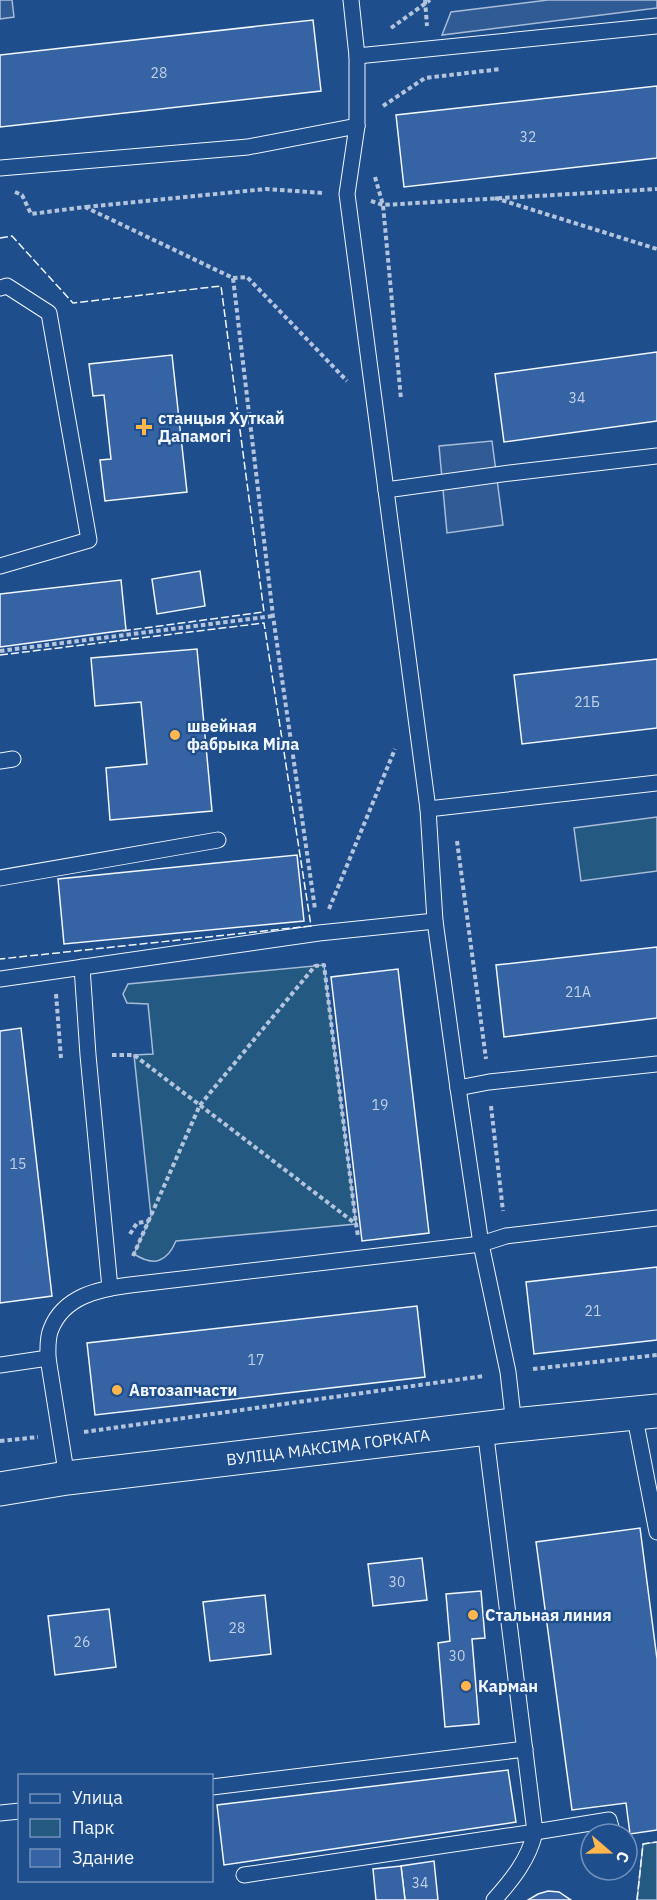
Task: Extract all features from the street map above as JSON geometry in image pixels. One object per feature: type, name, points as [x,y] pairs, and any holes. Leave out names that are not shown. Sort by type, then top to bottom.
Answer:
[{"type":"main road","name":"ВУЛІЦА МАКСІМА ГОРКАГА","points":[[0,1489],[499,1427],[645,1412]]},
{"type":"lane","points":[[351,0],[357,56],[357,126],[347,195],[428,809],[435,921],[481,1244],[508,1372],[499,1427],[525,1749],[535,1832],[531,1850],[506,1887],[494,1900]]},
{"type":"lane","points":[[357,56],[657,26]]},
{"type":"lane","points":[[0,168],[248,147],[357,126]]},
{"type":"lane","points":[[0,288],[7,286],[49,313],[89,540],[0,566]]},
{"type":"lane","points":[[386,490],[657,456]]},
{"type":"lane","points":[[428,809],[657,783]]},
{"type":"lane","points":[[0,878],[218,840]]},
{"type":"lane","points":[[0,979],[319,933],[435,921]]},
{"type":"lane","points":[[82,967],[88,1055],[114,1287]]},
{"type":"lane","points":[[458,1088],[489,1082],[657,1064]]},
{"type":"lane","points":[[66,1479],[48,1358],[50,1330],[58,1317],[70,1305],[87,1293],[114,1287],[481,1244],[506,1236],[657,1218]]},
{"type":"lane","points":[[0,1365],[48,1358]]},
{"type":"lane","points":[[645,1412],[657,1532]]},
{"type":"lane","points":[[213,1787],[525,1749]]},
{"type":"lane","points":[[0,1813],[18,1810]]},
{"type":"lane","points":[[244,1875],[579,1825]]},
{"type":"path","points":[[386,52],[384,33],[430,0]]},
{"type":"path","points":[[381,115],[384,104],[425,78],[506,68]]},
{"type":"path","points":[[373,171],[383,204],[402,405]]},
{"type":"path","points":[[11,190],[22,195],[32,214],[85,207],[233,278],[247,277],[375,410]]},
{"type":"path","points":[[492,197],[657,249]]},
{"type":"path","points":[[233,278],[273,616],[319,933],[320,965]]},
{"type":"path","points":[[0,651],[273,616]]},
{"type":"path","points":[[319,933],[414,704]]},
{"type":"path","points":[[452,806],[489,1082],[506,1236]]},
{"type":"path","points":[[114,1287],[134,1254],[200,1105],[315,966],[320,965],[324,965],[361,1258]]},
{"type":"path","points":[[56,989],[62,1061]]},
{"type":"path","points":[[59,1038],[88,1055],[134,1055],[356,1224]]},
{"type":"path","points":[[128,1239],[136,1223],[149,1221]]},
{"type":"path","points":[[130,1249],[134,1254]]},
{"type":"path","points":[[0,1441],[60,1435],[508,1372],[657,1354]]},
{"type":"green space","points":[[657,817],[657,871],[581,881],[574,828]]},
{"type":"green space","points":[[324,965],[356,1224],[176,1241],[164,1258],[154,1261],[134,1254],[151,1216],[134,1055],[153,1054],[148,1004],[127,1003],[123,994],[128,984]]},
{"type":"green space","points":[[657,1842],[657,1900],[637,1900],[643,1844]]},
{"type":"shaded area","points":[[0,0],[12,0],[14,17],[0,19]]},
{"type":"shaded area","points":[[548,0],[657,0],[657,8],[442,35],[451,12]]},
{"type":"shaded area","points":[[492,441],[503,525],[447,533],[439,446]]},
{"type":"building","points":[[313,20],[321,91],[0,127],[0,55]]},
{"type":"building","points":[[657,86],[657,158],[404,187],[396,115]]},
{"type":"building","points":[[657,352],[657,421],[504,442],[495,374]]},
{"type":"building","name":"станцыя Хуткай Дапамогі","points":[[172,355],[187,492],[105,501],[100,460],[111,459],[104,395],[93,396],[89,364]]},
{"type":"building","points":[[200,571],[205,606],[157,614],[152,579]]},
{"type":"building","points":[[121,580],[126,630],[0,647],[0,594]]},
{"type":"building","name":"швейная фабрыка Міла","points":[[197,649],[212,811],[110,820],[106,768],[147,764],[141,702],[95,706],[91,658]]},
{"type":"building","points":[[657,659],[657,728],[522,744],[514,675]]},
{"type":"building","points":[[297,855],[304,921],[64,944],[58,879]]},
{"type":"building","points":[[657,947],[657,1018],[504,1037],[496,965]]},
{"type":"building","points":[[398,969],[429,1233],[362,1241],[331,977]]},
{"type":"building","points":[[21,1028],[52,1296],[0,1303],[0,1031]]},
{"type":"building","points":[[657,1267],[657,1340],[534,1354],[526,1282]]},
{"type":"building","points":[[417,1306],[425,1377],[95,1415],[87,1343]]},
{"type":"building","points":[[640,1528],[657,1659],[657,1830],[639,1833],[639,1822],[628,1822],[626,1803],[572,1810],[536,1542]]},
{"type":"building","points":[[422,1558],[427,1600],[373,1606],[368,1564]]},
{"type":"building","points":[[481,1591],[485,1638],[472,1639],[479,1724],[445,1727],[438,1643],[450,1641],[446,1594]]},
{"type":"building","points":[[265,1595],[271,1654],[210,1661],[203,1602]]},
{"type":"building","points":[[109,1609],[116,1667],[55,1675],[48,1616]]},
{"type":"building","points":[[508,1770],[516,1822],[224,1865],[217,1805]]},
{"type":"building","points":[[434,1861],[438,1900],[405,1900],[401,1866]]},
{"type":"building","points":[[401,1866],[405,1900],[376,1900],[373,1869]]},
{"type":"building","points":[[548,1891],[559,1892],[571,1900],[528,1900]]},
{"type":"fence","points":[[0,238],[12,236],[73,303],[221,286],[264,612],[122,631]]},
{"type":"fence","points":[[0,655],[264,623],[311,926],[0,959]]},
{"type":"fence","points":[[637,1900],[643,1844],[657,1842]]},
{"type":"place","name":"станцыя Хуткай Дапамогі","points":[[144,427]]},
{"type":"place","name":"швейная фабрыка Міла","points":[[175,735]]},
{"type":"place","name":"Автозапчасти","points":[[117,1390]]},
{"type":"place","name":"Стальная линия","points":[[473,1615]]},
{"type":"place","name":"Карман","points":[[466,1686]]}]
